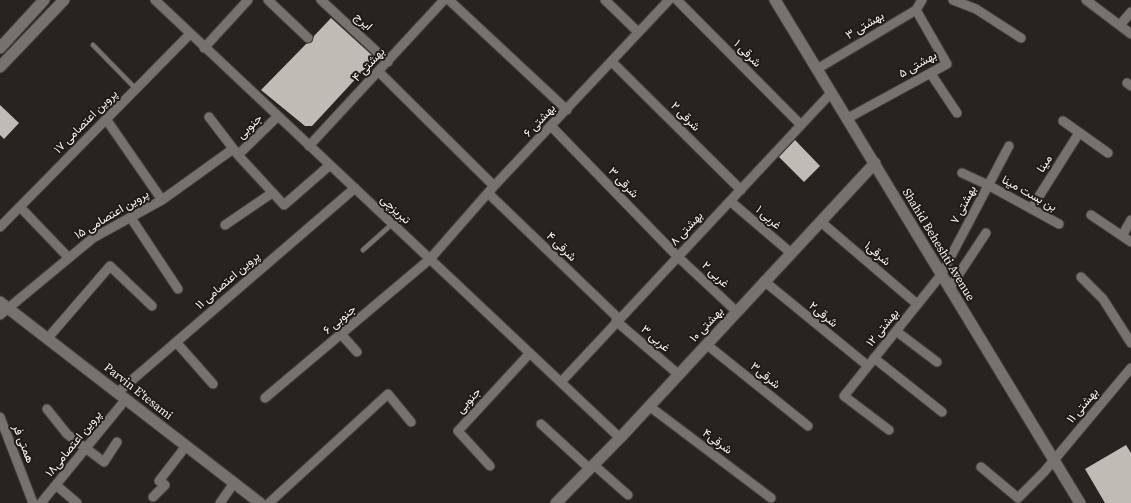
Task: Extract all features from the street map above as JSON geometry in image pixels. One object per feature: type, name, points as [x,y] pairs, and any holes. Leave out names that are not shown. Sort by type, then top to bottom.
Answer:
[{"type":"street","points":[[1,44],[44,0]]},
{"type":"street","points":[[0,67],[64,0]]},
{"type":"street","name":"تبریزچی","points":[[155,0],[204,48],[620,438]]},
{"type":"street","points":[[268,0],[308,38]]},
{"type":"street","name":"ایرج","points":[[321,0],[388,62]]},
{"type":"street","name":"بهشتی ۴","points":[[309,146],[444,0]]},
{"type":"street","points":[[448,0],[567,110]]},
{"type":"street","points":[[605,0],[638,32]]},
{"type":"street","name":"بهشتی ۶","points":[[430,259],[494,186],[669,0]]},
{"type":"street","name":"شرقی ۱","points":[[677,0],[800,124]]},
{"type":"street","name":"Shahid Beheshti Avenue","points":[[775,0],[831,93],[848,118],[949,289],[1080,503]]},
{"type":"street","name":"بهشتی ۳","points":[[817,70],[916,10],[922,0]]},
{"type":"street","points":[[953,0],[976,9],[1021,38]]},
{"type":"street","points":[[1086,0],[1131,34]]},
{"type":"street","points":[[204,48],[244,2]]},
{"type":"street","name":"بهشتی ۵","points":[[848,118],[932,74],[947,64],[916,10]]},
{"type":"street","points":[[1120,25],[1131,12]]},
{"type":"street","name":"پروین اعتصامی ۱۷","points":[[0,227],[190,34]]},
{"type":"street","name":"شرقی ۲","points":[[612,62],[741,190]]},
{"type":"street","points":[[379,72],[494,186]]},
{"type":"street","points":[[932,74],[956,113]]},
{"type":"street","name":"بهشتی ۸","points":[[560,382],[677,256],[741,190],[800,124],[831,93]]},
{"type":"street","name":"جنوبی","points":[[236,152],[278,116]]},
{"type":"street","points":[[209,117],[236,152],[284,205],[330,165]]},
{"type":"street","points":[[106,119],[162,200]]},
{"type":"street","points":[[1063,122],[1108,153]]},
{"type":"street","name":"شرقی ۳","points":[[551,126],[677,256]]},
{"type":"street","name":"مینا","points":[[1031,209],[1079,133]]},
{"type":"street","name":"بهشتی ۷","points":[[941,275],[1009,146]]},
{"type":"street","name":"پروین اعتصامی ۱۵","points":[[3,308],[93,238],[162,200],[236,152]]},
{"type":"street","name":"بهشتی ۱۰","points":[[556,503],[620,438],[875,163]]},
{"type":"street","name":"بن بست مینا","points":[[962,173],[988,185],[1059,224]]},
{"type":"street","name":"پروین اعتصامی ۱۱","points":[[122,396],[176,342],[355,188]]},
{"type":"street","points":[[225,225],[272,193]]},
{"type":"street","name":"شرقی ۴","points":[[488,193],[617,320]]},
{"type":"street","name":"غربی ۱","points":[[730,201],[791,253]]},
{"type":"street","points":[[20,207],[68,257]]},
{"type":"street","points":[[1091,215],[1131,242]]},
{"type":"street","points":[[131,218],[178,289]]},
{"type":"street","points":[[1122,236],[1131,220]]},
{"type":"street","name":"شرقی۱","points":[[821,222],[917,304]]},
{"type":"street","points":[[949,289],[986,233]]},
{"type":"street","name":"غربی ۲","points":[[677,256],[737,312]]},
{"type":"street","name":"جنوبی ۶","points":[[265,398],[430,259]]},
{"type":"street","points":[[48,339],[110,266],[152,306]]},
{"type":"street","name":"بهشتی ۱۲","points":[[889,430],[844,396],[941,275]]},
{"type":"street","points":[[1081,277],[1103,299],[1131,343]]},
{"type":"street","name":"شرقی۲","points":[[764,281],[868,366]]},
{"type":"street","name":"Parvin E'tesami","points":[[3,308],[48,339],[260,503]]},
{"type":"street","name":"غربی ۳","points":[[617,320],[678,374]]},
{"type":"street","points":[[896,331],[937,362]]},
{"type":"street","points":[[341,334],[357,352]]},
{"type":"street","points":[[176,342],[213,384]]},
{"type":"street","name":"شرقی۳","points":[[706,344],[808,426]]},
{"type":"street","name":"جنوبی","points":[[490,466],[458,431],[530,353]]},
{"type":"street","points":[[874,358],[942,412]]},
{"type":"street","name":"بهشتی ۱۱","points":[[981,467],[1018,498],[1053,460],[1131,368]]},
{"type":"street","points":[[269,503],[388,394],[411,422]]},
{"type":"street","name":"پروین اعتصامی۱۸","points":[[41,503],[86,448],[122,396]]},
{"type":"street","name":"شرقی۴","points":[[649,406],[771,498]]},
{"type":"street","points":[[47,409],[67,434],[104,462],[118,442]]},
{"type":"street","name":"همتی فر","points":[[0,417],[33,503]]},
{"type":"street","points":[[541,424],[628,495]]},
{"type":"street","points":[[153,497],[165,485],[159,481],[186,446]]},
{"type":"street","points":[[220,503],[234,483]]},
{"type":"street","points":[[56,485],[77,503]]},
{"type":"lane","points":[[93,45],[136,88]]},
{"type":"lane","points":[[363,250],[392,224]]},
{"type":"building","points":[[331,18],[375,58],[312,126],[305,126],[261,90],[306,44],[312,42],[314,36]]},
{"type":"building","points":[[0,105],[19,123],[4,139],[0,135]]},
{"type":"building","points":[[795,140],[820,166],[804,182],[779,157]]},
{"type":"building","points":[[1126,445],[1131,453],[1131,503],[1105,503],[1085,469]]}]
